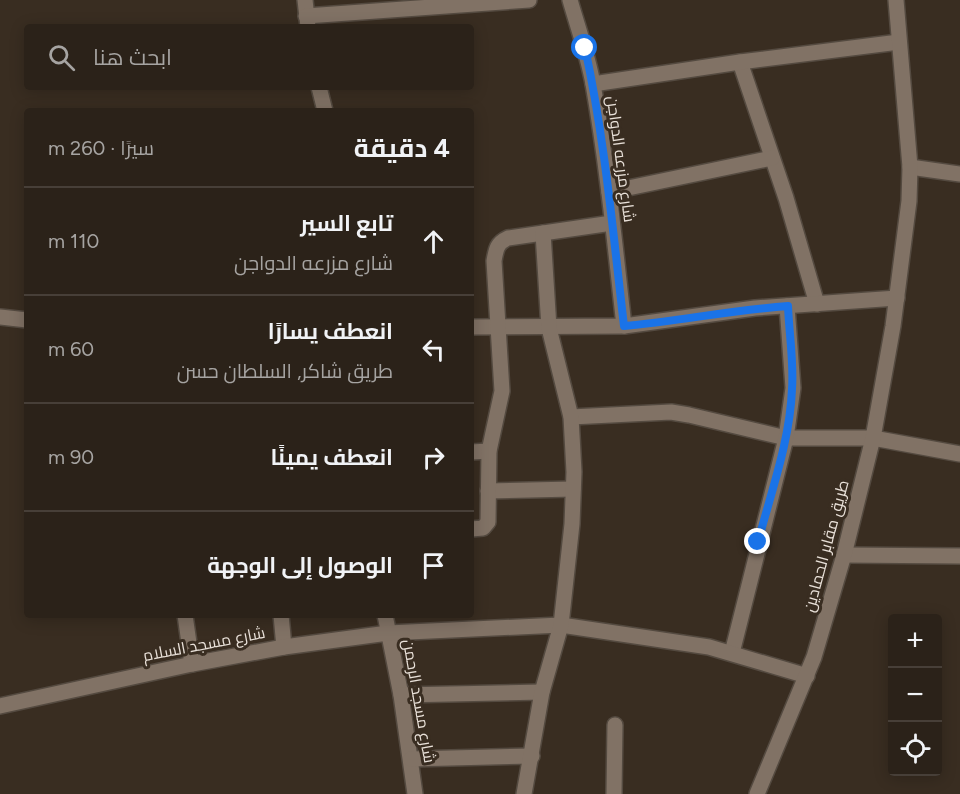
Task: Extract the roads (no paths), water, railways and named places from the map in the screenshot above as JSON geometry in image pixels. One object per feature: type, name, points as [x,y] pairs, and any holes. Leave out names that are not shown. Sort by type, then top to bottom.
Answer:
[{"type":"street","points":[[306,14],[530,0]]},
{"type":"street","name":"شارع مزرعه الدواجن","points":[[570,0],[593,84],[609,192],[624,326]]},
{"type":"street","name":"طريق مقابر الحمادين","points":[[758,794],[807,676],[844,555],[873,438],[897,298],[909,201],[910,168],[896,0]]},
{"type":"street","points":[[593,84],[740,62],[899,42]]},
{"type":"street","points":[[740,62],[817,304]]},
{"type":"street","points":[[320,90],[324,108]]},
{"type":"street","points":[[609,192],[772,158]]},
{"type":"street","points":[[910,168],[960,174]]},
{"type":"street","points":[[474,530],[483,528],[488,522],[489,451],[502,391],[494,261],[498,244],[508,238],[612,223]]},
{"type":"street","points":[[524,794],[542,692],[561,625],[570,555],[573,489],[571,417],[549,328],[543,233]]},
{"type":"street","points":[[474,327],[624,326],[733,311],[897,298]]},
{"type":"street","points":[[732,653],[786,438],[793,388],[788,306]]},
{"type":"street","points":[[0,317],[24,320]]},
{"type":"street","points":[[571,417],[671,412],[786,438],[873,438],[960,454]]},
{"type":"street","points":[[474,452],[489,451]]},
{"type":"street","points":[[488,491],[573,489]]},
{"type":"street","points":[[844,555],[960,556]]},
{"type":"street","points":[[185,618],[192,664]]},
{"type":"street","points":[[281,618],[285,647]]},
{"type":"street","name":"شارع مسجد الرحمن","points":[[386,618],[401,695],[415,794]]},
{"type":"street","name":"شارع مسجد السلام","points":[[0,706],[192,664],[285,647],[388,633],[561,625],[709,647],[807,676]]},
{"type":"street","points":[[401,695],[542,692]]},
{"type":"street","points":[[614,794],[615,725]]},
{"type":"street","points":[[411,759],[532,756]]}]
